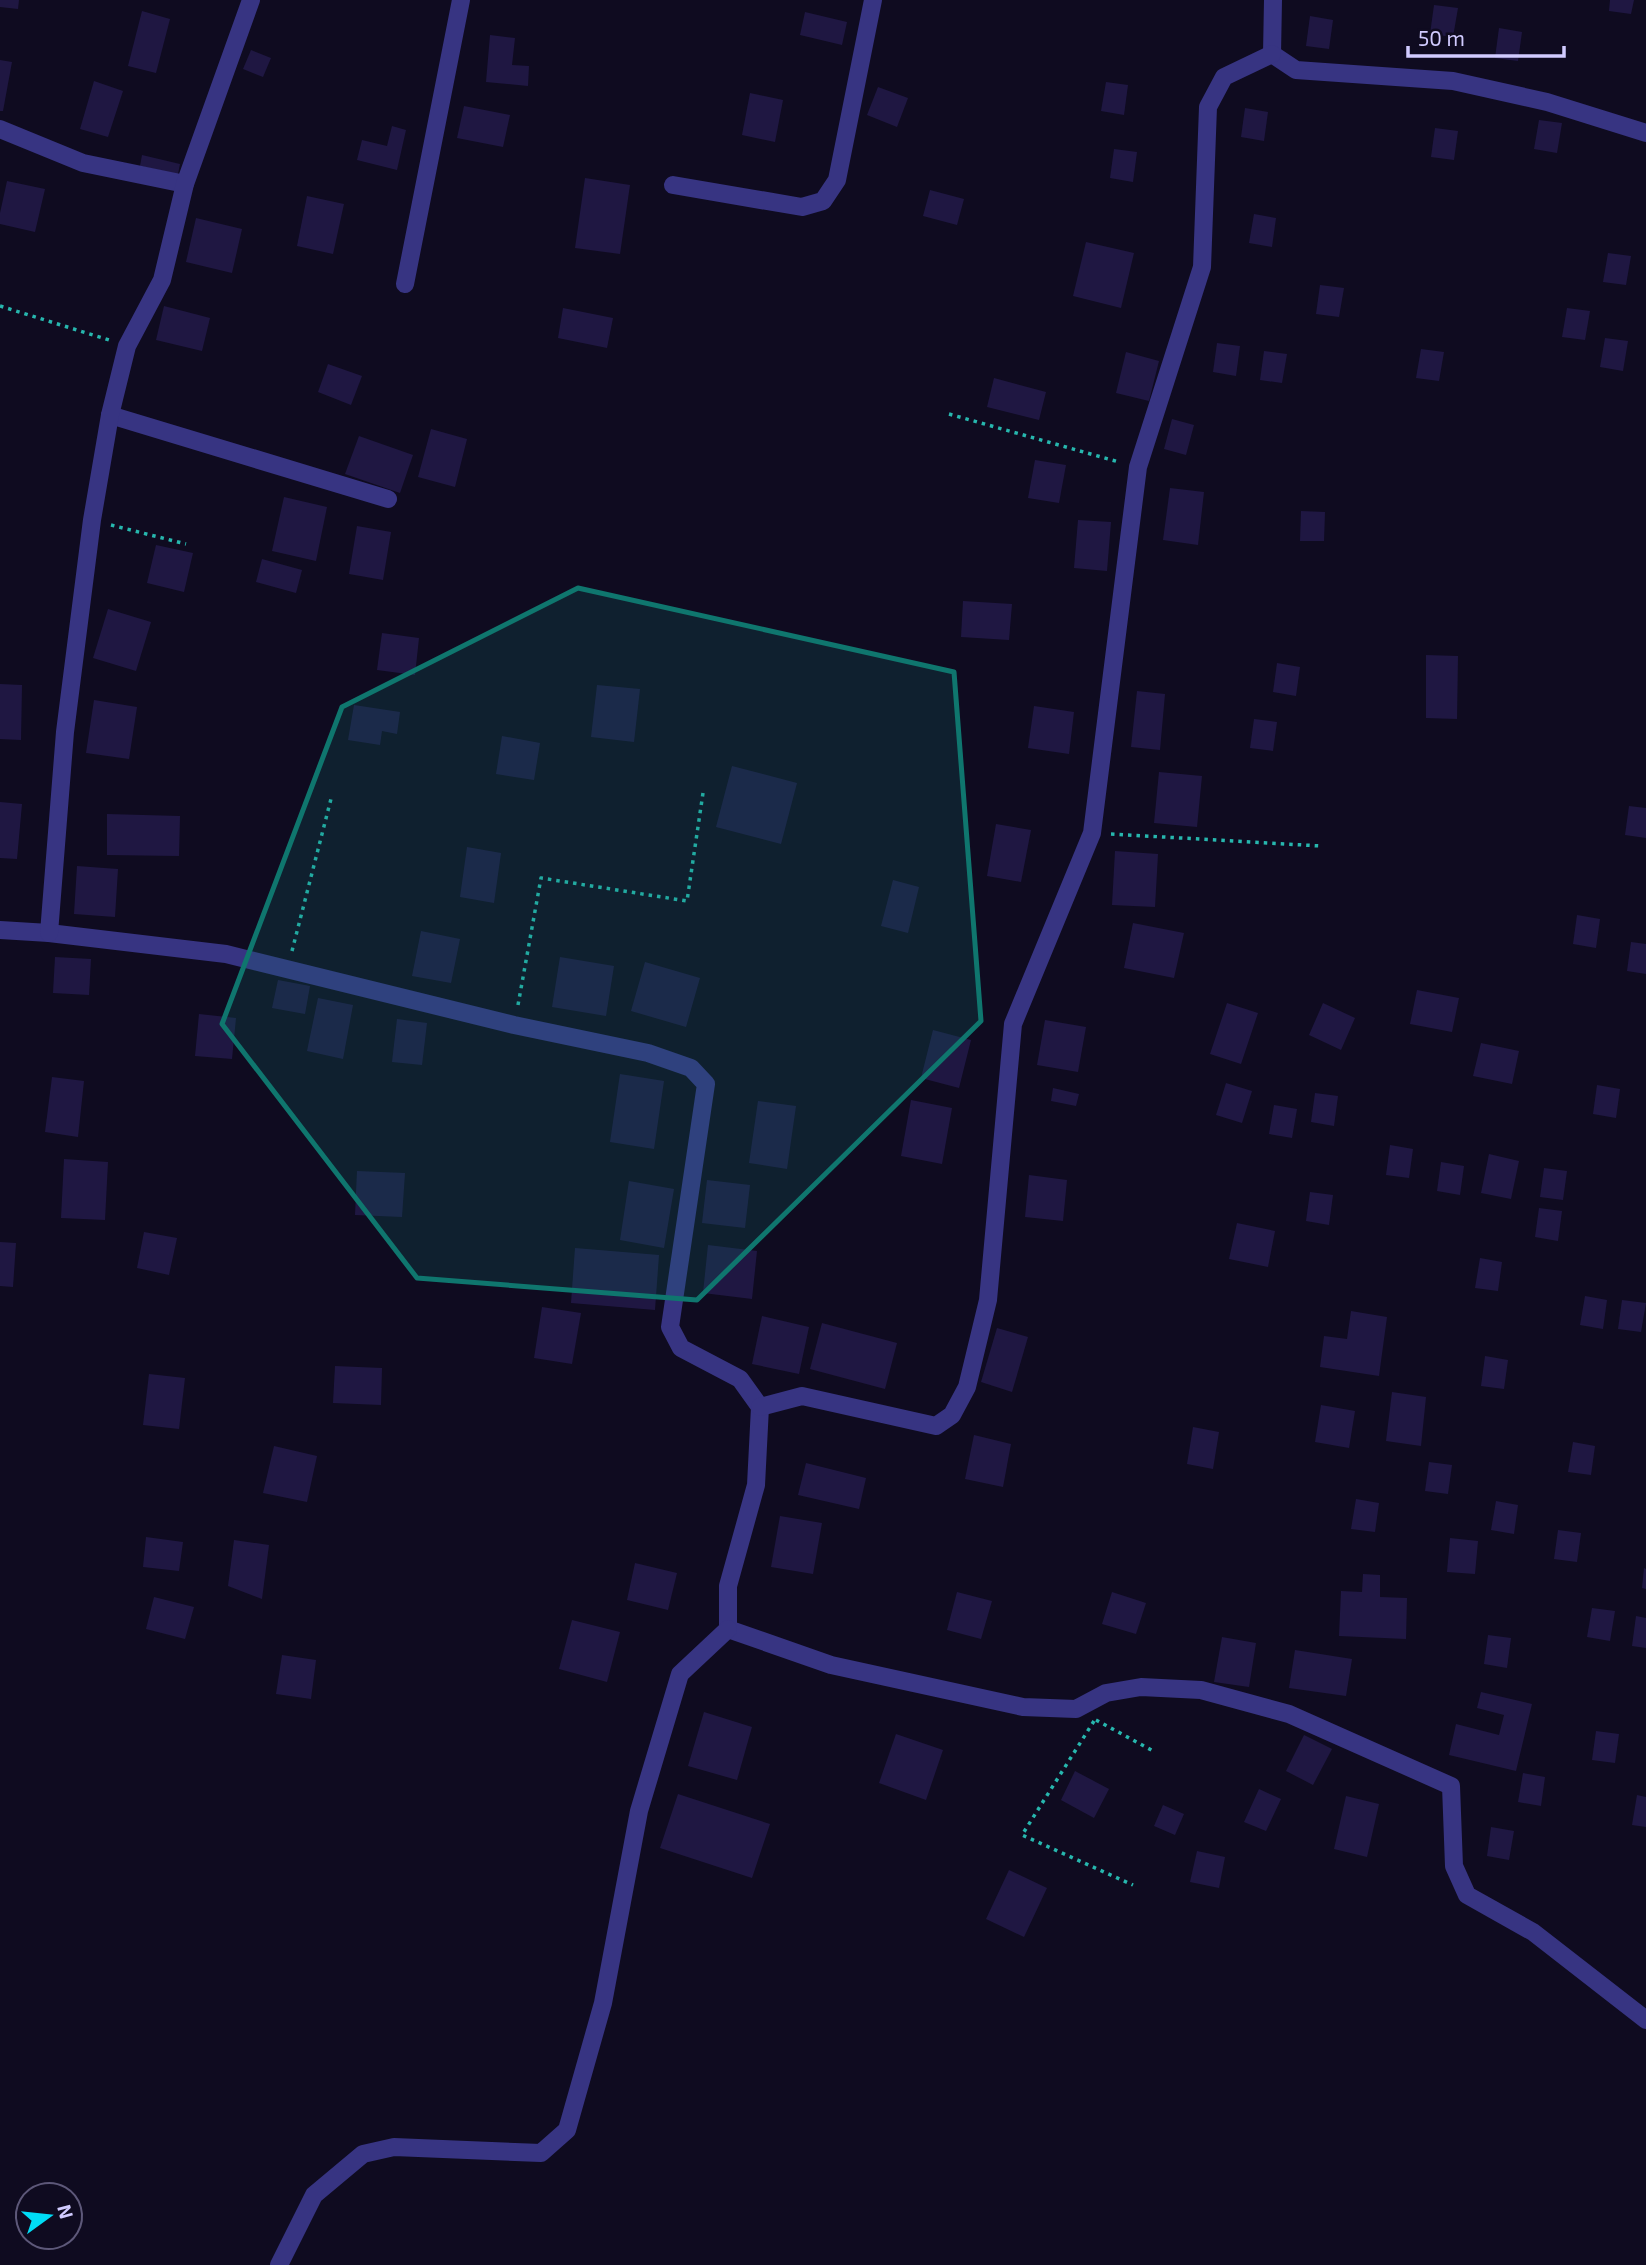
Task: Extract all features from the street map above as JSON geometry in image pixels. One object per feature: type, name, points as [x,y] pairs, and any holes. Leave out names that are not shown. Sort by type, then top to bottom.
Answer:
[{"type":"street","points":[[49,933],[65,732],[92,520],[110,415],[127,346],[162,280],[185,184],[251,0]]},
{"type":"street","points":[[405,284],[461,0]]},
{"type":"street","points":[[673,185],[802,207],[823,201],[837,180],[873,0]]},
{"type":"street","points":[[1272,54],[1273,0]]},
{"type":"street","points":[[1272,54],[1296,70],[1454,81],[1547,102],[1646,134]]},
{"type":"street","points":[[760,1407],[802,1396],[936,1426],[952,1415],[967,1387],[988,1300],[1013,1024],[1091,833],[1138,467],[1202,267],[1208,107],[1224,77],[1272,54]]},
{"type":"street","points":[[0,129],[83,163],[185,184]]},
{"type":"street","points":[[110,415],[388,499]]},
{"type":"street","points":[[0,930],[49,933],[226,954],[514,1025],[648,1052],[691,1068],[706,1084],[670,1328],[681,1348],[740,1379],[760,1407],[756,1485],[728,1586],[728,1629],[680,1674],[639,1811],[603,2003],[567,2130],[541,2153],[394,2147],[362,2154],[314,2195],[279,2265]]},
{"type":"street","points":[[728,1629],[831,1665],[1023,1707],[1076,1709],[1106,1693],[1141,1687],[1201,1690],[1289,1714],[1451,1786],[1454,1866],[1466,1895],[1533,1932],[1646,2020]]},
{"type":"path","points":[[0,306],[127,346]]},
{"type":"path","points":[[948,414],[1138,467]]},
{"type":"path","points":[[92,520],[186,544]]},
{"type":"path","points":[[514,1025],[541,878],[687,901],[703,793]]},
{"type":"path","points":[[288,970],[332,795]]},
{"type":"path","points":[[1091,833],[1321,846]]},
{"type":"path","points":[[1076,1709],[1155,1752]]},
{"type":"path","points":[[1095,1719],[1021,1835],[1133,1885]]},
{"type":"highlighted area","points":[[578,588],[954,672],[981,1021],[697,1300],[417,1278],[222,1024],[342,707]]},
{"type":"building","points":[[0,0],[19,0],[18,9],[0,7]]},
{"type":"building","points":[[1610,0],[1634,0],[1631,14],[1609,11]]},
{"type":"building","points":[[1434,5],[1458,8],[1453,37],[1430,34]]},
{"type":"building","points":[[142,11],[170,19],[156,73],[128,66]]},
{"type":"building","points":[[805,12],[847,22],[842,45],[800,35]]},
{"type":"building","points":[[1310,16],[1333,20],[1329,49],[1306,46]]},
{"type":"building","points":[[1499,28],[1522,32],[1518,61],[1495,58]]},
{"type":"building","points":[[490,35],[515,38],[512,65],[529,66],[528,86],[486,82]]},
{"type":"building","points":[[251,50],[271,58],[263,77],[243,69]]},
{"type":"building","points":[[0,60],[12,62],[3,111],[0,111]]},
{"type":"building","points":[[94,81],[123,91],[108,137],[80,129]]},
{"type":"building","points":[[1106,82],[1128,85],[1124,115],[1101,111]]},
{"type":"building","points":[[878,87],[908,98],[897,127],[867,115]]},
{"type":"building","points":[[750,93],[783,100],[775,142],[742,135]]},
{"type":"building","points":[[464,106],[510,115],[503,147],[457,138]]},
{"type":"building","points":[[1245,108],[1268,112],[1264,141],[1241,137]]},
{"type":"building","points":[[1539,120],[1562,123],[1557,153],[1534,149]]},
{"type":"building","points":[[392,126],[406,130],[397,170],[357,160],[362,140],[387,146]]},
{"type":"building","points":[[1435,128],[1458,131],[1454,160],[1431,157]]},
{"type":"building","points":[[1114,149],[1137,152],[1133,182],[1110,178]]},
{"type":"building","points":[[142,155],[180,164],[178,174],[140,166]]},
{"type":"building","points":[[585,178],[630,185],[620,254],[575,248]]},
{"type":"building","points":[[7,181],[45,189],[35,232],[0,224]]},
{"type":"building","points":[[930,190],[964,199],[957,225],[923,216]]},
{"type":"building","points":[[307,196],[344,204],[333,254],[297,246]]},
{"type":"building","points":[[1254,214],[1276,218],[1272,247],[1249,243]]},
{"type":"building","points":[[196,218],[242,229],[232,273],[186,262]]},
{"type":"building","points":[[1086,242],[1134,253],[1121,308],[1073,296]]},
{"type":"building","points":[[1608,253],[1631,256],[1626,285],[1603,282]]},
{"type":"building","points":[[1320,285],[1344,288],[1339,317],[1316,314]]},
{"type":"building","points":[[164,306],[210,318],[202,351],[156,340]]},
{"type":"building","points":[[563,308],[613,318],[607,348],[558,338]]},
{"type":"building","points":[[1567,308],[1590,311],[1585,340],[1562,337]]},
{"type":"building","points":[[1605,338],[1628,341],[1623,371],[1600,367]]},
{"type":"building","points":[[1217,343],[1240,346],[1236,376],[1213,372]]},
{"type":"building","points":[[1421,349],[1444,352],[1439,381],[1416,378]]},
{"type":"building","points":[[1264,351],[1287,354],[1282,383],[1260,380]]},
{"type":"building","points":[[1126,352],[1159,361],[1149,401],[1116,393]]},
{"type":"building","points":[[328,364],[362,376],[351,405],[318,392]]},
{"type":"building","points":[[994,378],[1046,392],[1039,420],[987,407]]},
{"type":"building","points":[[1172,419],[1194,425],[1186,455],[1164,449]]},
{"type":"building","points":[[431,429],[467,439],[455,487],[418,477]]},
{"type":"building","points":[[359,436],[413,455],[400,493],[345,474]]},
{"type":"building","points":[[1035,460],[1066,465],[1059,503],[1028,498]]},
{"type":"building","points":[[1170,488],[1204,492],[1198,545],[1163,540]]},
{"type":"building","points":[[284,497],[327,507],[316,561],[272,551]]},
{"type":"building","points":[[1301,511],[1325,512],[1324,541],[1300,541]]},
{"type":"building","points":[[1078,520],[1111,522],[1107,571],[1074,568]]},
{"type":"building","points":[[357,526],[391,532],[383,580],[349,574]]},
{"type":"building","points":[[156,545],[193,553],[184,592],[147,583]]},
{"type":"building","points":[[262,559],[302,570],[296,593],[256,582]]},
{"type":"building","points":[[963,601],[1012,604],[1009,640],[961,637]]},
{"type":"building","points":[[108,609],[151,622],[136,671],[93,658]]},
{"type":"building","points":[[382,633],[419,638],[415,675],[377,670]]},
{"type":"building","points":[[1426,655],[1458,656],[1457,719],[1426,718]]},
{"type":"building","points":[[1277,663],[1300,667],[1296,696],[1273,692]]},
{"type":"building","points":[[0,684],[22,685],[21,740],[0,739]]},
{"type":"building","points":[[597,685],[640,689],[634,742],[591,737]]},
{"type":"building","points":[[1137,691],[1165,694],[1160,750],[1131,747]]},
{"type":"building","points":[[94,700],[137,707],[129,759],[86,753]]},
{"type":"building","points":[[354,705],[400,712],[397,734],[382,731],[380,745],[348,740]]},
{"type":"building","points":[[1034,706],[1074,712],[1069,754],[1028,748]]},
{"type":"building","points":[[1254,719],[1277,722],[1273,751],[1250,748]]},
{"type":"building","points":[[502,736],[540,743],[534,780],[496,774]]},
{"type":"building","points":[[732,766],[797,783],[781,844],[716,827]]},
{"type":"building","points":[[1159,772],[1202,776],[1197,827],[1154,823]]},
{"type":"building","points":[[0,802],[22,804],[17,859],[0,858]]},
{"type":"building","points":[[1629,806],[1646,808],[1646,838],[1625,835]]},
{"type":"building","points":[[107,814],[180,816],[179,856],[107,855]]},
{"type":"building","points":[[996,824],[1031,830],[1021,882],[987,876]]},
{"type":"building","points":[[467,847],[501,853],[494,903],[460,897]]},
{"type":"building","points":[[1115,851],[1158,854],[1155,907],[1112,905]]},
{"type":"building","points":[[77,866],[118,869],[115,917],[74,914]]},
{"type":"building","points":[[893,880],[919,887],[908,933],[881,926]]},
{"type":"building","points":[[1577,915],[1600,919],[1596,948],[1573,944]]},
{"type":"building","points":[[1133,923],[1184,933],[1174,978],[1124,968]]},
{"type":"building","points":[[421,931],[460,939],[451,983],[412,976]]},
{"type":"building","points":[[1631,942],[1646,944],[1646,974],[1627,971]]},
{"type":"building","points":[[55,957],[91,959],[89,995],[53,993]]},
{"type":"building","points":[[560,957],[614,966],[606,1016],[552,1007]]},
{"type":"building","points":[[645,962],[700,978],[686,1027],[631,1011]]},
{"type":"building","points":[[278,980],[310,986],[305,1014],[272,1008]]},
{"type":"building","points":[[1417,990],[1459,998],[1452,1032],[1410,1024]]},
{"type":"building","points":[[318,998],[353,1005],[343,1059],[307,1051]]},
{"type":"building","points":[[1227,1003],[1258,1013],[1241,1064],[1210,1054]]},
{"type":"building","points":[[1323,1003],[1355,1018],[1341,1050],[1309,1035]]},
{"type":"building","points":[[199,1014],[236,1018],[232,1059],[195,1056]]},
{"type":"building","points":[[397,1019],[427,1023],[422,1065],[392,1062]]},
{"type":"building","points":[[1045,1020],[1086,1027],[1078,1072],[1037,1065]]},
{"type":"building","points":[[933,1030],[971,1040],[959,1088],[921,1078]]},
{"type":"building","points":[[1481,1043],[1519,1051],[1512,1084],[1473,1076]]},
{"type":"building","points":[[620,1074],[664,1081],[654,1149],[610,1142]]},
{"type":"building","points":[[52,1077],[84,1081],[78,1137],[45,1132]]},
{"type":"building","points":[[1226,1083],[1252,1091],[1242,1123],[1216,1115]]},
{"type":"building","points":[[1597,1085],[1620,1089],[1616,1118],[1593,1114]]},
{"type":"building","points":[[1053,1088],[1079,1094],[1076,1106],[1051,1101]]},
{"type":"building","points":[[1315,1093],[1338,1096],[1334,1126],[1311,1122]]},
{"type":"building","points":[[911,1100],[952,1108],[942,1164],[901,1156]]},
{"type":"building","points":[[758,1101],[796,1106],[787,1169],[749,1163]]},
{"type":"building","points":[[1274,1105],[1297,1109],[1292,1138],[1269,1134]]},
{"type":"building","points":[[1390,1145],[1413,1149],[1409,1178],[1386,1175]]},
{"type":"building","points":[[1489,1154],[1519,1161],[1511,1199],[1481,1193]]},
{"type":"building","points":[[64,1159],[108,1162],[105,1220],[61,1218]]},
{"type":"building","points":[[1441,1162],[1464,1166],[1460,1195],[1437,1191]]},
{"type":"building","points":[[1544,1168],[1567,1171],[1563,1200],[1540,1197]]},
{"type":"building","points":[[357,1171],[405,1173],[402,1217],[355,1215]]},
{"type":"building","points":[[1029,1175],[1067,1180],[1063,1221],[1025,1217]]},
{"type":"building","points":[[707,1180],[750,1185],[745,1228],[702,1223]]},
{"type":"building","points":[[629,1181],[674,1189],[664,1248],[620,1240]]},
{"type":"building","points":[[1310,1192],[1333,1195],[1329,1225],[1306,1221]]},
{"type":"building","points":[[1539,1208],[1562,1211],[1558,1241],[1535,1237]]},
{"type":"building","points":[[1237,1223],[1275,1231],[1268,1267],[1229,1259]]},
{"type":"building","points":[[144,1232],[177,1238],[169,1275],[137,1268]]},
{"type":"building","points":[[0,1242],[16,1243],[13,1287],[0,1286]]},
{"type":"building","points":[[708,1245],[757,1251],[752,1299],[703,1293]]},
{"type":"building","points":[[575,1248],[659,1255],[655,1310],[571,1303]]},
{"type":"building","points":[[1480,1258],[1502,1262],[1498,1291],[1475,1288]]},
{"type":"building","points":[[1585,1296],[1607,1300],[1603,1329],[1580,1325]]},
{"type":"building","points":[[1622,1300],[1646,1303],[1641,1332],[1618,1329]]},
{"type":"building","points":[[542,1307],[581,1313],[572,1364],[534,1358]]},
{"type":"building","points":[[1351,1311],[1387,1317],[1379,1376],[1320,1367],[1324,1336],[1347,1339]]},
{"type":"building","points":[[762,1316],[809,1327],[799,1374],[752,1364]]},
{"type":"building","points":[[822,1323],[897,1343],[885,1389],[810,1369]]},
{"type":"building","points":[[997,1328],[1028,1337],[1012,1392],[981,1382]]},
{"type":"building","points":[[1485,1356],[1508,1360],[1504,1389],[1481,1386]]},
{"type":"building","points":[[335,1366],[382,1368],[381,1405],[333,1403]]},
{"type":"building","points":[[149,1374],[185,1378],[179,1429],[143,1425]]},
{"type":"building","points":[[1392,1392],[1426,1397],[1421,1446],[1386,1441]]},
{"type":"building","points":[[1321,1405],[1355,1411],[1349,1448],[1315,1442]]},
{"type":"building","points":[[1193,1427],[1219,1432],[1213,1469],[1187,1464]]},
{"type":"building","points":[[974,1435],[1011,1444],[1003,1487],[965,1479]]},
{"type":"building","points":[[1573,1442],[1595,1446],[1591,1475],[1568,1472]]},
{"type":"building","points":[[274,1446],[317,1456],[307,1502],[263,1493]]},
{"type":"building","points":[[1429,1462],[1452,1465],[1448,1494],[1425,1491]]},
{"type":"building","points":[[806,1463],[866,1478],[859,1509],[798,1495]]},
{"type":"building","points":[[1356,1499],[1379,1503],[1375,1532],[1351,1529]]},
{"type":"building","points":[[1496,1501],[1518,1505],[1514,1534],[1491,1530]]},
{"type":"building","points":[[780,1516],[822,1523],[813,1574],[771,1567]]},
{"type":"building","points":[[1558,1530],[1581,1533],[1577,1562],[1554,1559]]},
{"type":"building","points":[[146,1537],[183,1542],[179,1571],[143,1567]]},
{"type":"building","points":[[1450,1538],[1478,1541],[1475,1574],[1447,1572]]},
{"type":"building","points":[[234,1540],[269,1545],[262,1599],[228,1586]]},
{"type":"building","points":[[635,1563],[677,1573],[668,1610],[627,1600]]},
{"type":"building","points":[[1644,1568],[1646,1569],[1646,1589],[1642,1588]]},
{"type":"building","points":[[1363,1574],[1380,1575],[1380,1597],[1407,1598],[1406,1639],[1339,1636],[1341,1591],[1362,1592]]},
{"type":"building","points":[[957,1592],[992,1601],[981,1639],[947,1630]]},
{"type":"building","points":[[1112,1592],[1146,1603],[1136,1634],[1102,1624]]},
{"type":"building","points":[[154,1597],[194,1607],[185,1639],[146,1629]]},
{"type":"building","points":[[1592,1608],[1615,1611],[1610,1641],[1587,1637]]},
{"type":"building","points":[[1636,1616],[1646,1618],[1646,1648],[1632,1646]]},
{"type":"building","points":[[572,1620],[620,1632],[607,1682],[559,1669]]},
{"type":"building","points":[[1488,1635],[1511,1638],[1507,1668],[1484,1664]]},
{"type":"building","points":[[1222,1637],[1256,1643],[1249,1687],[1214,1682]]},
{"type":"building","points":[[1295,1650],[1352,1659],[1346,1696],[1289,1688]]},
{"type":"building","points":[[282,1655],[316,1660],[311,1699],[276,1694]]},
{"type":"building","points":[[1481,1692],[1532,1704],[1516,1771],[1449,1755],[1456,1724],[1499,1735],[1504,1715],[1477,1708]]},
{"type":"building","points":[[704,1712],[752,1727],[737,1780],[688,1766]]},
{"type":"building","points":[[1596,1731],[1619,1734],[1615,1763],[1592,1760]]},
{"type":"building","points":[[896,1734],[943,1750],[926,1800],[879,1783]]},
{"type":"building","points":[[1304,1735],[1332,1749],[1313,1785],[1286,1771]]},
{"type":"building","points":[[1075,1771],[1109,1789],[1094,1818],[1061,1800]]},
{"type":"building","points":[[1523,1773],[1545,1777],[1541,1806],[1518,1802]]},
{"type":"building","points":[[1259,1789],[1281,1799],[1266,1831],[1244,1822]]},
{"type":"building","points":[[678,1794],[770,1824],[752,1878],[660,1848]]},
{"type":"building","points":[[1637,1795],[1646,1797],[1646,1827],[1632,1825]]},
{"type":"building","points":[[1346,1796],[1379,1804],[1367,1857],[1334,1849]]},
{"type":"building","points":[[1163,1805],[1184,1814],[1175,1835],[1154,1826]]},
{"type":"building","points":[[1491,1827],[1514,1831],[1509,1860],[1487,1856]]},
{"type":"building","points":[[1197,1851],[1225,1857],[1219,1888],[1190,1882]]},
{"type":"building","points":[[1009,1870],[1047,1888],[1024,1937],[986,1919]]}]
